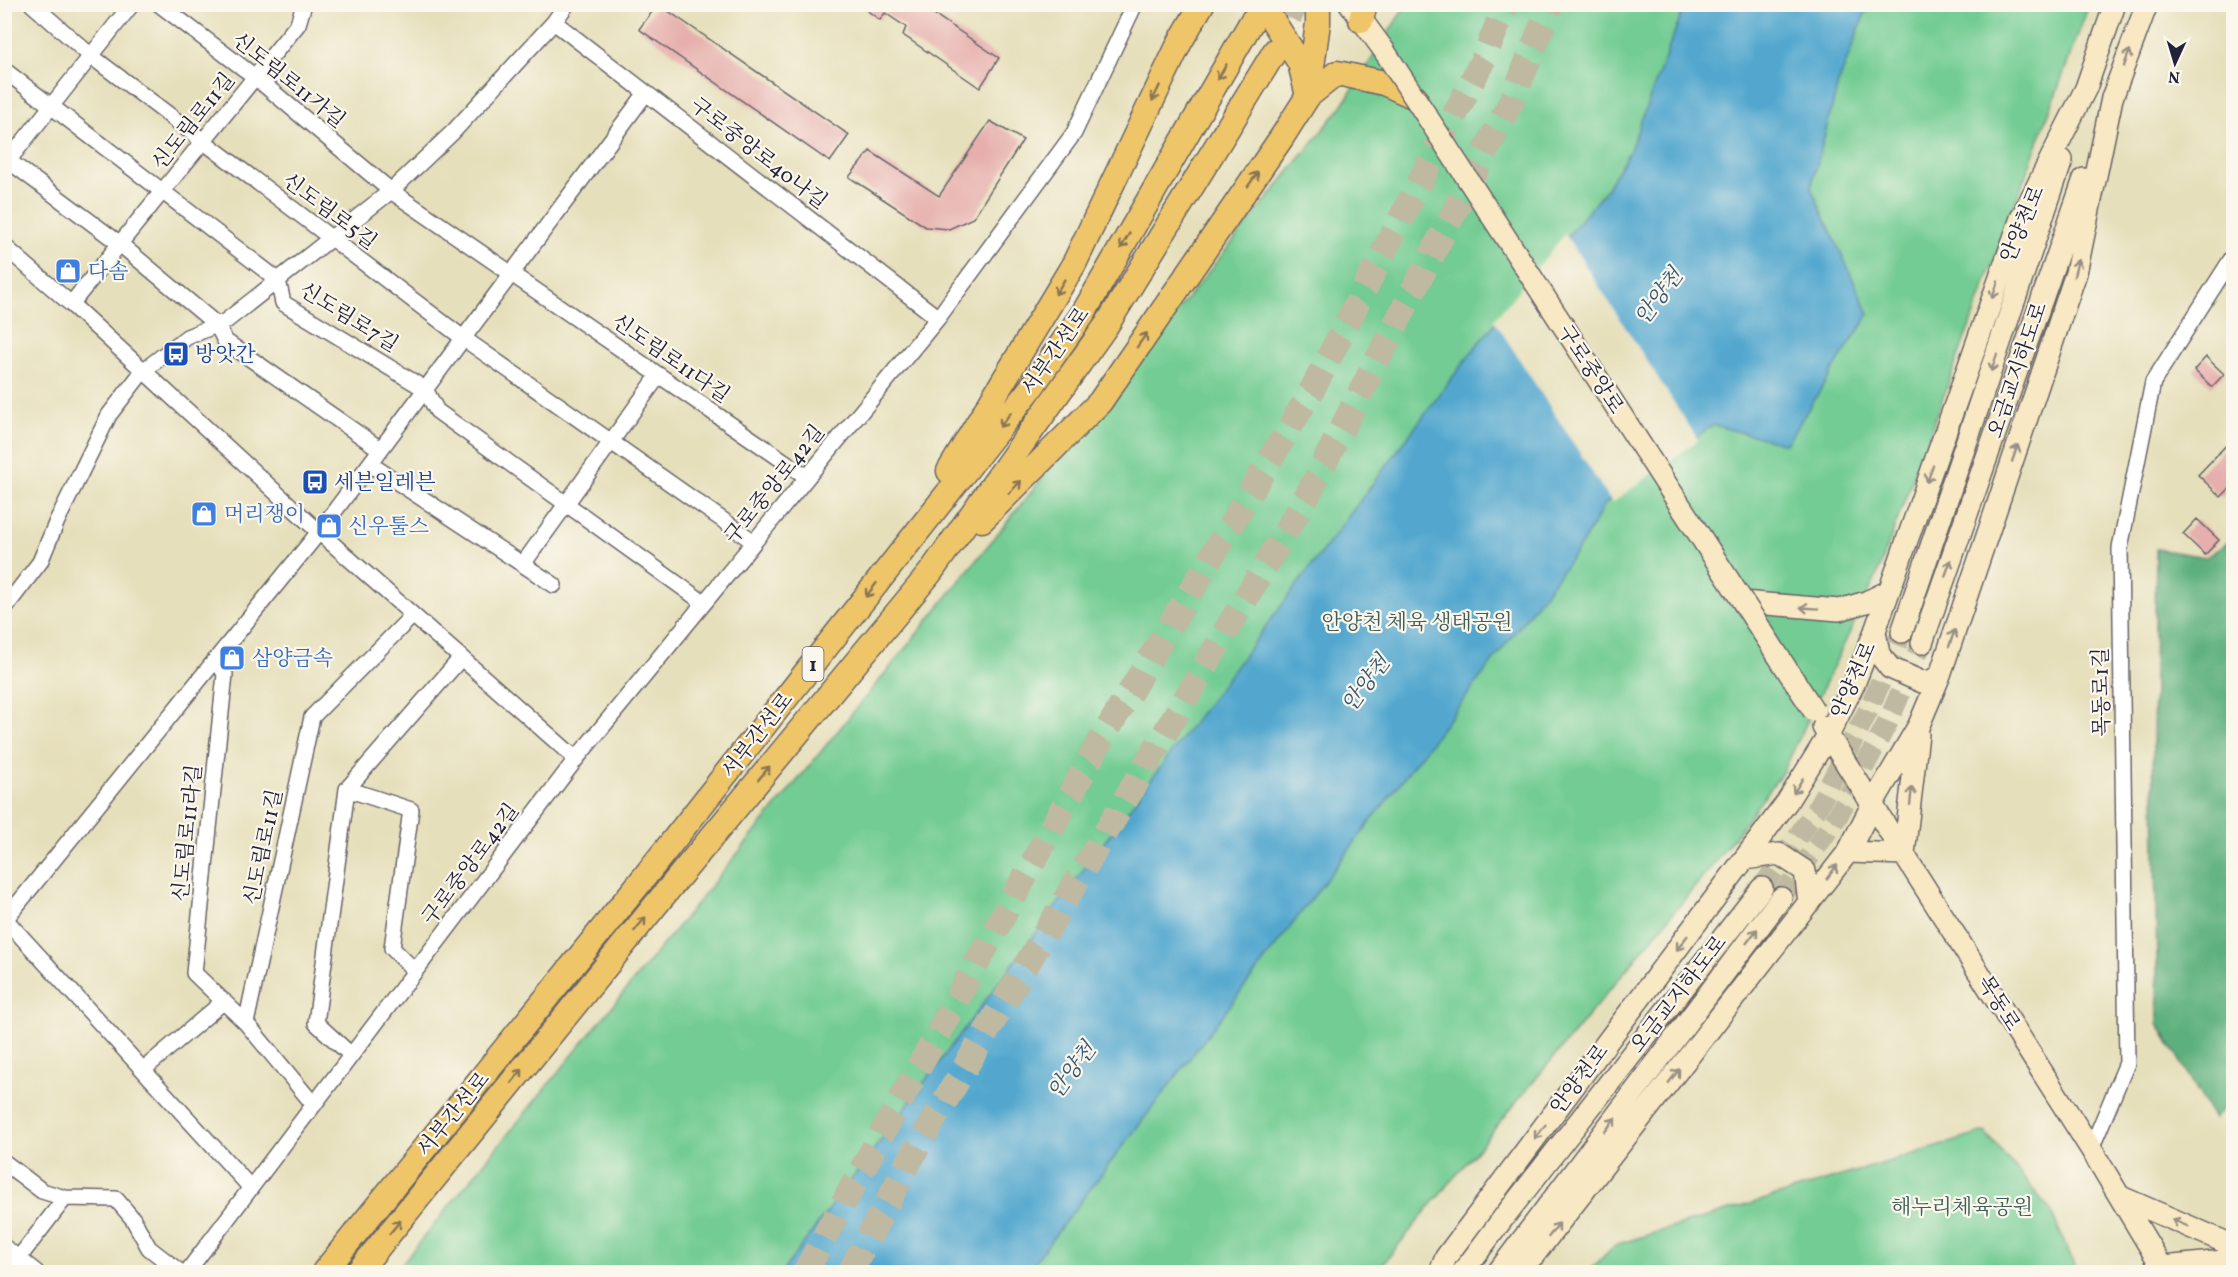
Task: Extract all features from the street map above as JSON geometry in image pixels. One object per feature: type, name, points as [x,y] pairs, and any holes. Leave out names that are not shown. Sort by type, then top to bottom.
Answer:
[{"type":"main road","points":[[897,558],[1074,264],[1180,42],[1202,4]]},
{"type":"main road","points":[[1308,96],[1318,23],[1318,4]]},
{"type":"main road","name":"안양천로","points":[[1440,1272],[1446,1257],[1787,802],[1828,736],[1854,684],[1875,631],[2021,218],[2086,88],[2115,4]]},
{"type":"main road","points":[[1514,1272],[1534,1255],[1848,852],[1872,803],[1919,725],[1940,675],[2076,273],[2112,98],[2147,4]]},
{"type":"main road","name":"구로중앙로","points":[[1359,10],[1814,711],[1828,736]]},
{"type":"main road","points":[[1257,13],[1300,63],[1308,96]]},
{"type":"main road","name":"서부간선로","points":[[324,1272],[635,889],[1030,388],[1084,312],[1257,13]]},
{"type":"main road","name":"서부간선로","points":[[358,1272],[663,896],[930,573],[1106,326],[1275,51]]},
{"type":"main road","points":[[930,573],[1100,402],[1308,96],[1337,73],[1384,83],[1415,98]]},
{"type":"main road","name":"오금교지하도로","points":[[1902,632],[2086,88]]},
{"type":"main road","name":"오금교지하도로","points":[[1922,643],[2112,98]]},
{"type":"main road","points":[[1743,602],[1839,610],[1866,602],[1887,592]]},
{"type":"main road","points":[[1875,631],[1879,654],[1890,668],[1922,682],[1930,681],[1940,675]]},
{"type":"main road","points":[[1848,852],[1904,854],[1919,725]]},
{"type":"main road","name":"목동로","points":[[1828,736],[2091,1149],[2164,1270]]},
{"type":"main road","points":[[1745,859],[1779,854],[1805,871],[1809,903]]},
{"type":"main road","name":"오금교지하도로","points":[[1463,1272],[1762,888]]},
{"type":"main road","name":"오금교지하도로","points":[[1498,1272],[1781,898]]},
{"type":"main road","points":[[2121,1197],[2234,1246]]},
{"type":"main road","points":[[2164,1270],[2234,1260]]},
{"type":"street","name":"신도림로5길","points":[[32,4],[91,57],[463,338],[754,542]]},
{"type":"street","points":[[132,4],[7,163],[120,244],[217,325],[225,341],[381,449]]},
{"type":"street","name":"신도림로11가길","points":[[159,4],[255,77],[391,190]]},
{"type":"street","name":"신도림로11길","points":[[71,304],[298,24],[304,4]]},
{"type":"street","points":[[4,609],[40,562],[108,415],[143,371],[187,337],[226,321],[391,190],[453,132],[554,22],[567,4]]},
{"type":"street","name":"구로중앙로42길","points":[[187,1272],[576,759],[938,318],[1074,133],[1135,4]]},
{"type":"street","name":"구로중앙로40나길","points":[[554,22],[938,318]]},
{"type":"street","name":"신도림로7길","points":[[4,70],[278,280],[283,303],[425,389],[437,411],[704,603]]},
{"type":"street","points":[[251,1188],[143,1070],[7,913],[319,532],[646,93]]},
{"type":"street","name":"신도림로11다길","points":[[391,190],[807,477]]},
{"type":"street","points":[[4,246],[71,304],[319,532],[576,759]]},
{"type":"street","name":"목동로1길","points":[[2091,1149],[2127,1063],[2120,548],[2153,382],[2234,255]]},
{"type":"street","points":[[523,564],[659,375]]},
{"type":"street","points":[[370,464],[554,585]]},
{"type":"street","name":"신도림로11길","points":[[246,1023],[312,717],[413,615]]},
{"type":"street","points":[[351,1055],[316,1023],[347,789],[461,658]]},
{"type":"street","name":"신도림로11라길","points":[[216,659],[225,674],[194,973],[246,1023]]},
{"type":"street","name":"구로중앙로42길","points":[[347,789],[411,810],[392,948],[415,971]]},
{"type":"street","points":[[143,1070],[224,1001]]},
{"type":"street","points":[[246,1023],[314,1105]]},
{"type":"street","points":[[4,1162],[42,1191],[65,1198],[116,1199],[134,1220],[149,1248],[180,1272]]},
{"type":"street","points":[[8,1272],[65,1198]]},
{"type":"street","points":[[4,1247],[36,1272]]},
{"type":"green space","name":"안양천 체육 생태공원","points":[[1406,5],[2089,5],[1877,575],[1784,770],[1717,860],[1376,1272],[395,1272],[891,666],[1342,106]]},
{"type":"green space","points":[[2233,539],[2234,1096],[2214,1119],[2158,1023],[2153,745],[2156,549],[2206,557]]},
{"type":"green space","name":"해누리체육공원","points":[[1985,1132],[2051,1211],[2077,1272],[1588,1272],[1615,1245]]},
{"type":"water","name":"안양천","points":[[1685,5],[1868,5],[1838,84],[1811,188],[1869,314],[1786,444],[1713,425],[1605,504],[1580,547],[1027,1272],[782,1272],[1473,350],[1605,191],[1630,150]]},
{"type":"pier","points":[[1565,234],[1698,440],[1612,503],[1494,320]]},
{"type":"building","points":[[658,4],[849,135],[830,162],[639,29]]},
{"type":"building","points":[[858,4],[919,4],[999,58],[980,88],[903,35],[906,27],[885,13],[880,20]]},
{"type":"building","points":[[990,121],[1023,140],[973,218],[949,229],[926,227],[849,177],[870,151],[939,196]]},
{"type":"building","points":[[2206,357],[2224,374],[2212,387],[2194,370]]},
{"type":"building","points":[[2234,437],[2234,484],[2221,497],[2198,475]]},
{"type":"building","points":[[2197,519],[2219,540],[2205,555],[2183,534]]},
{"type":"tunnel","points":[[1275,51],[1296,4]]},
{"type":"tunnel","points":[[805,1272],[1098,745],[1312,390],[1484,58],[1506,4]]},
{"type":"tunnel","points":[[850,1272],[915,1151],[1308,494],[1513,98],[1551,4]]},
{"type":"tunnel","points":[[1762,888],[1818,807],[1868,711],[1902,632]]},
{"type":"tunnel","points":[[1781,898],[1837,817],[1888,722],[1922,643]]},
{"type":"place","name":"다솜","points":[[68,271]]},
{"type":"place","name":"방앗간","points":[[176,354]]},
{"type":"place","name":"세븐일레븐","points":[[315,482]]},
{"type":"place","name":"머리쟁이","points":[[204,514]]},
{"type":"place","name":"신우툴스","points":[[329,526]]},
{"type":"place","name":"삼양금속","points":[[232,658]]}]
